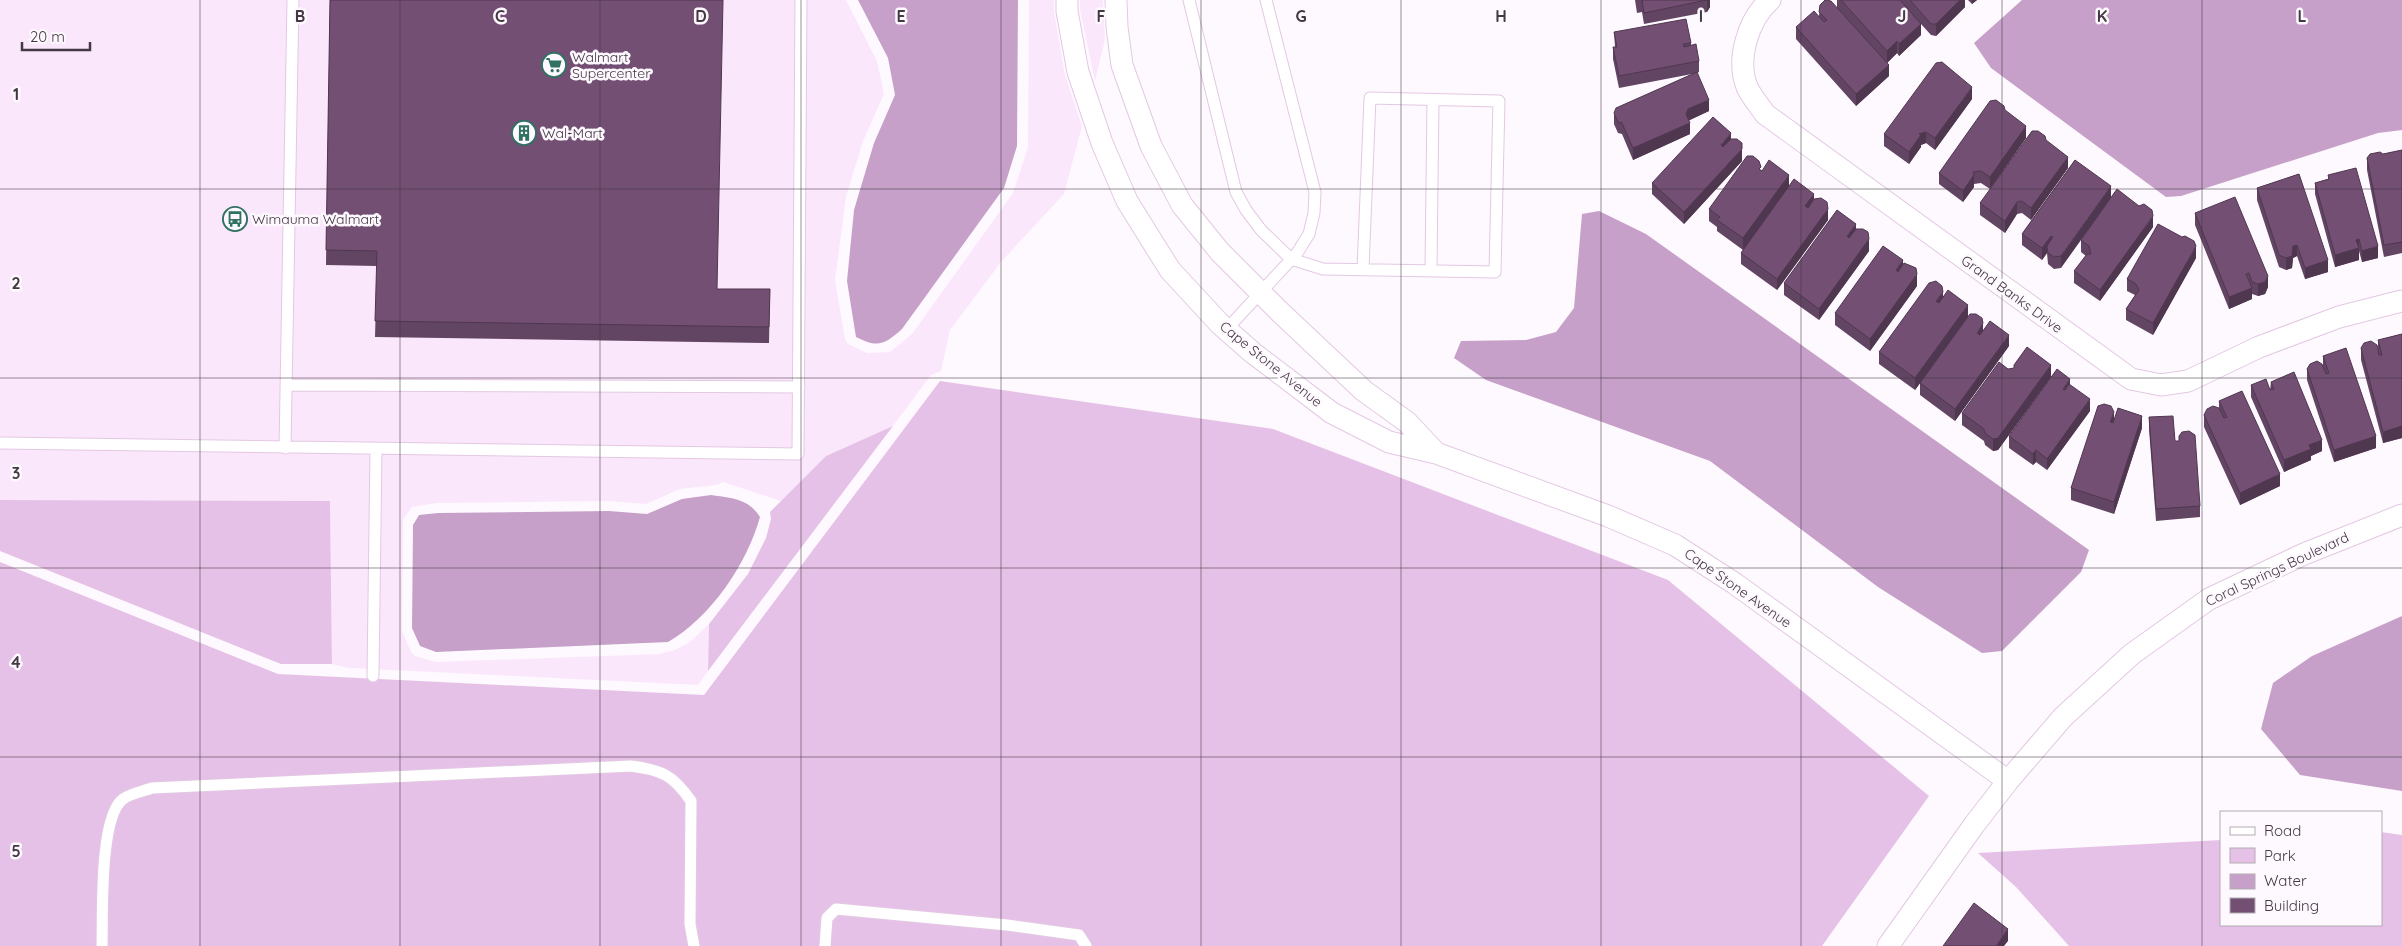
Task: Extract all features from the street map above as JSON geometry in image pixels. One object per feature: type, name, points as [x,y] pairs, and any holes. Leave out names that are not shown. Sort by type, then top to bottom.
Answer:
[{"type":"street","name":"Cape Stone Avenue","points":[[1067,0],[1067,11],[1078,72],[1102,143],[1127,201],[1170,270],[1226,330],[1253,353],[1332,413],[1389,442],[1436,453],[1608,516],[1675,545],[1742,589],[2008,781]]},
{"type":"street","name":"Cape Stone Avenue","points":[[1116,0],[1116,27],[1122,65],[1151,146],[1182,205],[1220,252],[1260,292],[1364,391],[1407,422],[1436,453]]},
{"type":"street","name":"Grand Banks Drive","points":[[1770,0],[1749,30],[1743,58],[1747,87],[1765,114],[2131,379],[2161,385],[2188,381],[2259,347],[2339,317],[2402,301]]},
{"type":"street","name":"Coral Springs Boulevard","points":[[1888,946],[2008,781],[2063,717],[2132,654],[2209,599],[2304,554],[2402,515]]},
{"type":"lane","points":[[285,448],[293,0]]},
{"type":"lane","points":[[0,443],[798,454],[800,0]]},
{"type":"lane","points":[[1190,0],[1236,192],[1246,210],[1261,230],[1291,259],[1323,269],[1495,272],[1499,101],[1370,98],[1363,269]]},
{"type":"lane","points":[[1226,330],[1291,259],[1309,234],[1314,213],[1315,192],[1266,0]]},
{"type":"lane","points":[[1432,270],[1433,100]]},
{"type":"lane","points":[[286,385],[798,388]]},
{"type":"lane","points":[[373,676],[376,449]]},
{"type":"lane","points":[[102,946],[106,834],[114,813],[123,799],[152,788],[631,766],[656,769],[679,785],[691,801],[690,916],[694,946]]},
{"type":"lane","points":[[825,946],[827,918],[836,909],[1007,925],[1079,935],[1086,946]]},
{"type":"shaded area","points":[[0,0],[846,0],[877,61],[884,94],[863,141],[846,197],[835,280],[845,339],[848,344],[867,353],[890,352],[912,334],[1013,193],[1028,147],[1029,0],[1054,0],[1054,11],[1065,75],[1082,126],[1064,194],[1001,262],[950,330],[941,371],[931,375],[893,426],[826,456],[781,501],[723,482],[716,485],[680,489],[646,504],[609,501],[437,503],[412,507],[403,520],[402,631],[411,652],[415,656],[436,662],[659,654],[675,650],[690,642],[709,624],[708,671],[698,685],[349,668],[332,664],[330,501],[0,500]]},
{"type":"shaded area","points":[[1080,0],[1103,0],[1105,40],[1095,81],[1080,10]]},
{"type":"green space","points":[[940,381],[1273,429],[1668,580],[1929,796],[1822,946],[0,946],[0,562],[278,674],[704,695]]},
{"type":"green space","points":[[893,426],[708,671],[709,624],[748,574],[766,538],[771,519],[770,512],[826,456]]},
{"type":"green space","points":[[0,500],[330,501],[332,664],[281,664],[0,551]]},
{"type":"green space","points":[[2382,832],[2402,835],[2402,946],[2069,946],[2016,887],[1978,853],[2220,840],[2220,926],[2382,926]]},
{"type":"water","points":[[858,0],[1018,0],[1017,146],[1004,188],[902,329],[890,339],[875,344],[856,337],[847,281],[854,210],[874,143],[895,95],[888,58]]},
{"type":"water","points":[[2022,0],[2402,0],[2402,130],[2378,133],[2181,196],[2166,197],[1991,68],[1974,43]]},
{"type":"water","points":[[1599,211],[1646,234],[2089,550],[2081,572],[2002,651],[1982,653],[1878,587],[1710,461],[1486,380],[1454,358],[1461,341],[1526,340],[1556,332],[1574,308],[1582,214]]},
{"type":"water","points":[[711,495],[744,502],[760,517],[746,553],[737,571],[725,588],[699,619],[668,642],[436,652],[420,646],[412,628],[413,525],[419,515],[438,513],[609,511],[647,514],[682,499]]},
{"type":"water","points":[[2402,616],[2402,791],[2300,775],[2261,729],[2273,683],[2312,656]]},
{"type":"building","name":"Wal-Mart","points":[[330,0],[723,0],[717,289],[770,289],[769,327],[375,321],[377,251],[326,250]]},
{"type":"building","points":[[1642,0],[1707,0],[1644,13]]},
{"type":"building","points":[[1825,0],[1831,1],[1889,65],[1856,94],[1796,27],[1814,11],[1824,22],[1827,20],[1819,12],[1820,5]]},
{"type":"building","points":[[1841,0],[1900,0],[1921,24],[1899,44],[1897,41],[1887,51]]},
{"type":"building","points":[[1910,0],[1960,0],[1936,24],[1931,24]]},
{"type":"building","points":[[1686,19],[1691,43],[1683,44],[1684,47],[1696,44],[1699,61],[1619,76],[1613,47],[1617,47],[1614,32]]},
{"type":"building","points":[[1942,62],[1972,87],[1935,138],[1926,132],[1919,134],[1921,135],[1909,152],[1884,134],[1936,63]]},
{"type":"building","points":[[1697,72],[1709,100],[1688,109],[1686,114],[1690,123],[1633,148],[1622,123],[1618,122],[1614,113],[1616,108]]},
{"type":"building","points":[[1996,100],[2004,106],[2005,110],[2026,126],[1990,177],[1981,171],[1973,172],[1974,175],[1963,191],[1939,173],[1990,101]]},
{"type":"building","points":[[1713,117],[1731,133],[1721,145],[1723,147],[1731,139],[1737,139],[1742,143],[1742,149],[1684,212],[1652,183]]},
{"type":"building","points":[[2032,131],[2038,131],[2045,136],[2046,140],[2068,157],[2031,208],[2022,201],[2017,202],[2005,221],[1980,203]]},
{"type":"building","points":[[2402,150],[2402,242],[2384,245],[2367,158],[2370,154],[2380,152],[2383,154]]},
{"type":"building","points":[[1747,156],[1753,156],[1759,161],[1761,167],[1759,169],[1762,171],[1769,160],[1789,175],[1743,238],[1717,220],[1720,217],[1709,209]]},
{"type":"building","points":[[2075,160],[2111,186],[2061,256],[2054,257],[2048,253],[2047,246],[2053,237],[2051,236],[2042,248],[2022,234]]},
{"type":"building","points":[[2356,168],[2378,246],[2362,251],[2359,239],[2356,240],[2359,248],[2335,255],[2315,183],[2329,179],[2328,175]]},
{"type":"building","points":[[2299,174],[2328,260],[2305,268],[2297,245],[2293,246],[2292,256],[2286,258],[2279,255],[2257,188]]},
{"type":"building","points":[[1794,179],[1814,194],[1805,206],[1808,208],[1814,199],[1821,198],[1827,202],[1828,209],[1777,279],[1741,253]]},
{"type":"building","points":[[2117,189],[2139,206],[2144,204],[2152,210],[2153,216],[2100,290],[2074,271],[2087,254],[2091,254],[2089,246],[2081,240]]},
{"type":"building","points":[[2235,197],[2268,276],[2265,282],[2258,284],[2252,282],[2249,273],[2246,274],[2252,288],[2229,297],[2195,213]]},
{"type":"building","points":[[1837,210],[1856,224],[1847,236],[1849,238],[1856,229],[1863,229],[1868,232],[1869,239],[1819,309],[1784,283]]},
{"type":"building","points":[[2158,224],[2182,237],[2185,236],[2194,241],[2196,246],[2153,323],[2126,309],[2139,290],[2136,284],[2127,279]]},
{"type":"building","points":[[1883,246],[1903,260],[1896,270],[1898,272],[1904,263],[1916,268],[1917,274],[1870,339],[1835,313]]},
{"type":"building","points":[[1936,281],[1942,286],[1943,292],[1936,301],[1939,303],[1948,290],[1968,305],[1915,378],[1879,352],[1929,283]]},
{"type":"building","points":[[1970,314],[1976,314],[1982,318],[1983,323],[1977,333],[1980,335],[1990,321],[2009,335],[1955,409],[1920,383]]},
{"type":"building","points":[[2402,334],[2402,426],[2383,432],[2361,348],[2364,343],[2371,341],[2377,345],[2379,355],[2382,355],[2378,340]]},
{"type":"building","points":[[2027,347],[2051,365],[1998,438],[1993,439],[1985,433],[1984,429],[1962,413],[1999,362],[2008,369],[2014,368],[2014,365]]},
{"type":"building","points":[[2346,348],[2376,436],[2334,450],[2307,369],[2310,364],[2317,361],[2322,364],[2326,374],[2329,373],[2323,356]]},
{"type":"building","points":[[2057,369],[2070,379],[2063,389],[2065,390],[2069,384],[2090,399],[2047,459],[2036,450],[2033,454],[2009,436]]},
{"type":"building","points":[[2294,372],[2322,440],[2309,445],[2311,449],[2284,460],[2251,385],[2266,379],[2270,390],[2274,389],[2271,382]]},
{"type":"building","points":[[2242,391],[2280,474],[2240,493],[2204,415],[2207,409],[2213,406],[2219,408],[2224,418],[2227,417],[2219,401]]},
{"type":"building","points":[[2104,404],[2111,406],[2114,412],[2110,422],[2113,423],[2118,408],[2142,416],[2114,502],[2071,488],[2098,406]]},
{"type":"building","points":[[2173,416],[2175,441],[2179,441],[2179,436],[2182,432],[2189,431],[2195,435],[2200,506],[2156,509],[2149,417]]},
{"type":"building","points":[[1974,903],[2008,929],[1996,946],[1943,946]]},
{"type":"place","name":"Walmart Supercenter","points":[[554,65]]},
{"type":"place","name":"Wal-Mart","points":[[524,133]]},
{"type":"place","name":"Wimauma Walmart","points":[[235,219]]}]
